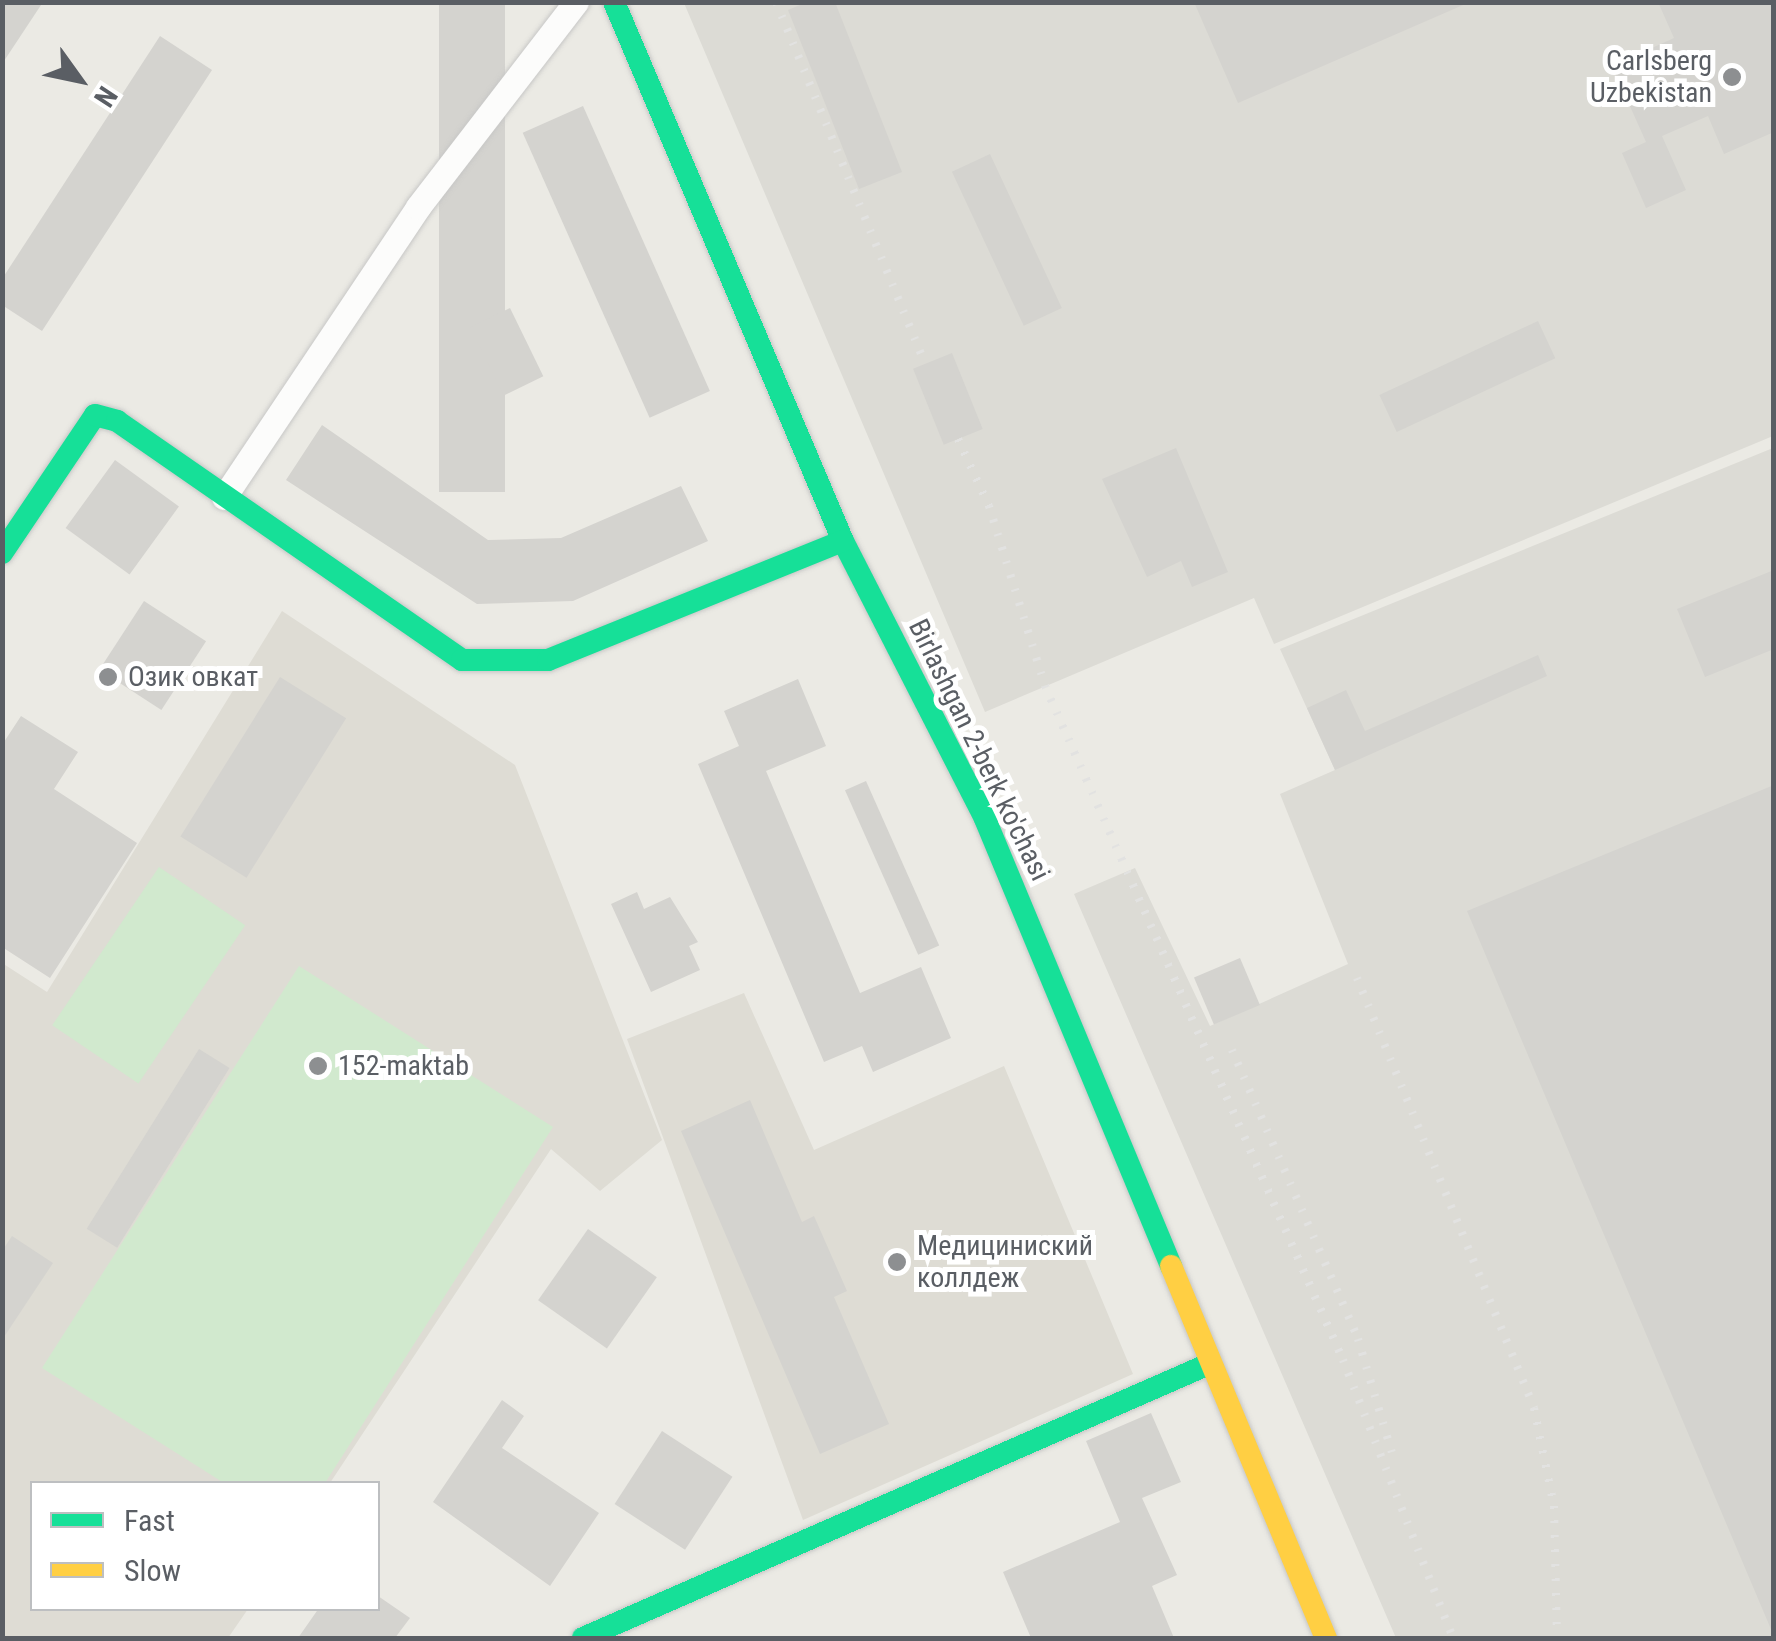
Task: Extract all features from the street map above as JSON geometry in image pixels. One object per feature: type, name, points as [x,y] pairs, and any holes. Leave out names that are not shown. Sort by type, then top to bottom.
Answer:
[{"type":"street","points":[[224,496],[418,207],[576,2]]},
{"type":"street","name":"Birlashgan 2-berk ko'chasi","points":[[614,2],[842,541],[985,819],[1326,1638]]},
{"type":"street","points":[[2,553],[94,415],[117,421],[462,660],[503,666],[548,660],[842,541]]},
{"type":"street","points":[[583,1638],[1209,1364]]},
{"type":"shaded area","name":"Carlsberg Uzbekistan","points":[[684,3],[1773,3],[1773,436],[1274,644],[1254,598],[985,712]]},
{"type":"shaded area","points":[[1773,448],[1773,1638],[1396,1638],[1074,894],[1135,868],[1210,1026],[1348,964],[1280,794],[1335,770],[1280,649]]},
{"type":"shaded area","name":"152-maktab","points":[[282,611],[515,765],[662,1140],[600,1191],[551,1149],[331,1481],[30,1481],[30,1611],[247,1611],[228,1638],[3,1638],[2,963],[47,992]]},
{"type":"shaded area","name":"Медициниский коллдеж","points":[[744,993],[814,1150],[1004,1066],[1133,1374],[803,1520],[627,1039]]},
{"type":"green space","points":[[159,867],[245,925],[138,1084],[52,1025]]},
{"type":"green space","points":[[299,966],[553,1127],[326,1481],[221,1481],[42,1368]]},
{"type":"building","points":[[2,2],[43,2],[2,64]]},
{"type":"building","points":[[439,2],[505,2],[505,492],[439,492]]},
{"type":"building","points":[[807,2],[835,2],[902,172],[859,189],[788,10]]},
{"type":"building","points":[[1194,2],[1470,2],[1238,103]]},
{"type":"building","points":[[1658,2],[1774,2],[1774,132],[1724,154],[1708,116],[1662,136],[1686,190],[1646,208],[1622,153],[1646,142],[1612,66],[1674,38]]},
{"type":"building","points":[[160,36],[212,70],[42,331],[2,305],[2,279]]},
{"type":"building","points":[[583,106],[710,391],[650,418],[523,133]]},
{"type":"building","points":[[990,154],[1062,308],[1024,326],[952,172]]},
{"type":"building","points":[[510,308],[543,376],[504,396],[470,327]]},
{"type":"building","points":[[1538,321],[1555,358],[1397,432],[1379,395]]},
{"type":"building","points":[[952,353],[983,429],[944,445],[913,369]]},
{"type":"building","points":[[322,425],[488,540],[561,538],[681,486],[708,541],[573,601],[477,604],[286,480]]},
{"type":"building","points":[[1176,448],[1228,572],[1192,587],[1181,561],[1147,577],[1102,479]]},
{"type":"building","points":[[115,460],[179,506],[130,574],[66,528]]},
{"type":"building","points":[[1774,570],[1774,649],[1705,677],[1677,609]]},
{"type":"building","points":[[144,601],[206,641],[161,710],[99,670]]},
{"type":"building","points":[[1538,655],[1547,676],[1335,770],[1307,708],[1346,690],[1365,731]]},
{"type":"building","points":[[280,677],[346,718],[247,878],[180,836]]},
{"type":"building","points":[[798,679],[826,746],[766,771],[860,993],[921,967],[951,1038],[873,1072],[862,1046],[824,1062],[698,764],[739,746],[724,711]]},
{"type":"building","points":[[21,716],[78,752],[54,789],[137,843],[50,978],[2,947],[2,745]]},
{"type":"building","points":[[866,781],[939,945],[918,955],[845,790]]},
{"type":"building","points":[[1774,785],[1773,1634],[1467,911]]},
{"type":"building","points":[[637,892],[644,909],[670,897],[698,942],[689,946],[700,970],[651,992],[611,904]]},
{"type":"building","points":[[1240,958],[1260,1005],[1214,1024],[1194,978]]},
{"type":"building","points":[[199,1049],[230,1068],[117,1248],[87,1229]]},
{"type":"building","points":[[750,1100],[802,1222],[814,1216],[847,1291],[834,1297],[889,1424],[820,1454],[681,1131]]},
{"type":"building","points":[[588,1229],[657,1277],[607,1348],[538,1300]]},
{"type":"building","points":[[12,1236],[53,1263],[2,1340],[2,1251]]},
{"type":"building","points":[[502,1400],[524,1416],[502,1448],[599,1513],[550,1586],[433,1502]]},
{"type":"building","points":[[1151,1413],[1181,1482],[1142,1498],[1177,1575],[1152,1586],[1174,1638],[1031,1638],[1003,1572],[1120,1522],[1086,1441]]},
{"type":"building","points":[[662,1431],[732,1477],[685,1550],[615,1504]]},
{"type":"building","points":[[380,1597],[410,1618],[395,1638],[298,1638],[317,1611],[380,1611]]},
{"type":"railway","points":[[776,2],[925,364]]},
{"type":"railway","points":[[958,439],[989,506],[1045,686],[1343,1360],[1453,1638]]},
{"type":"railway","points":[[1357,978],[1534,1408],[1554,1506],[1557,1638]]},
{"type":"railway","points":[[1232,1050],[1358,1339],[1395,1463]]},
{"type":"traffic: fast","points":[[614,2],[843,541],[985,819],[1171,1266]]},
{"type":"traffic: fast","points":[[2,553],[95,415],[117,421],[462,660],[548,660],[843,541]]},
{"type":"traffic: fast","points":[[583,1638],[1209,1364]]},
{"type":"traffic: slow","points":[[1171,1266],[1326,1638]]},
{"type":"place","name":"Carlsberg Uzbekistan","points":[[1732,77]]},
{"type":"place","name":"Озик овкат","points":[[108,677]]},
{"type":"place","name":"152-maktab","points":[[318,1066]]},
{"type":"place","name":"Медициниский коллдеж","points":[[897,1262]]}]
